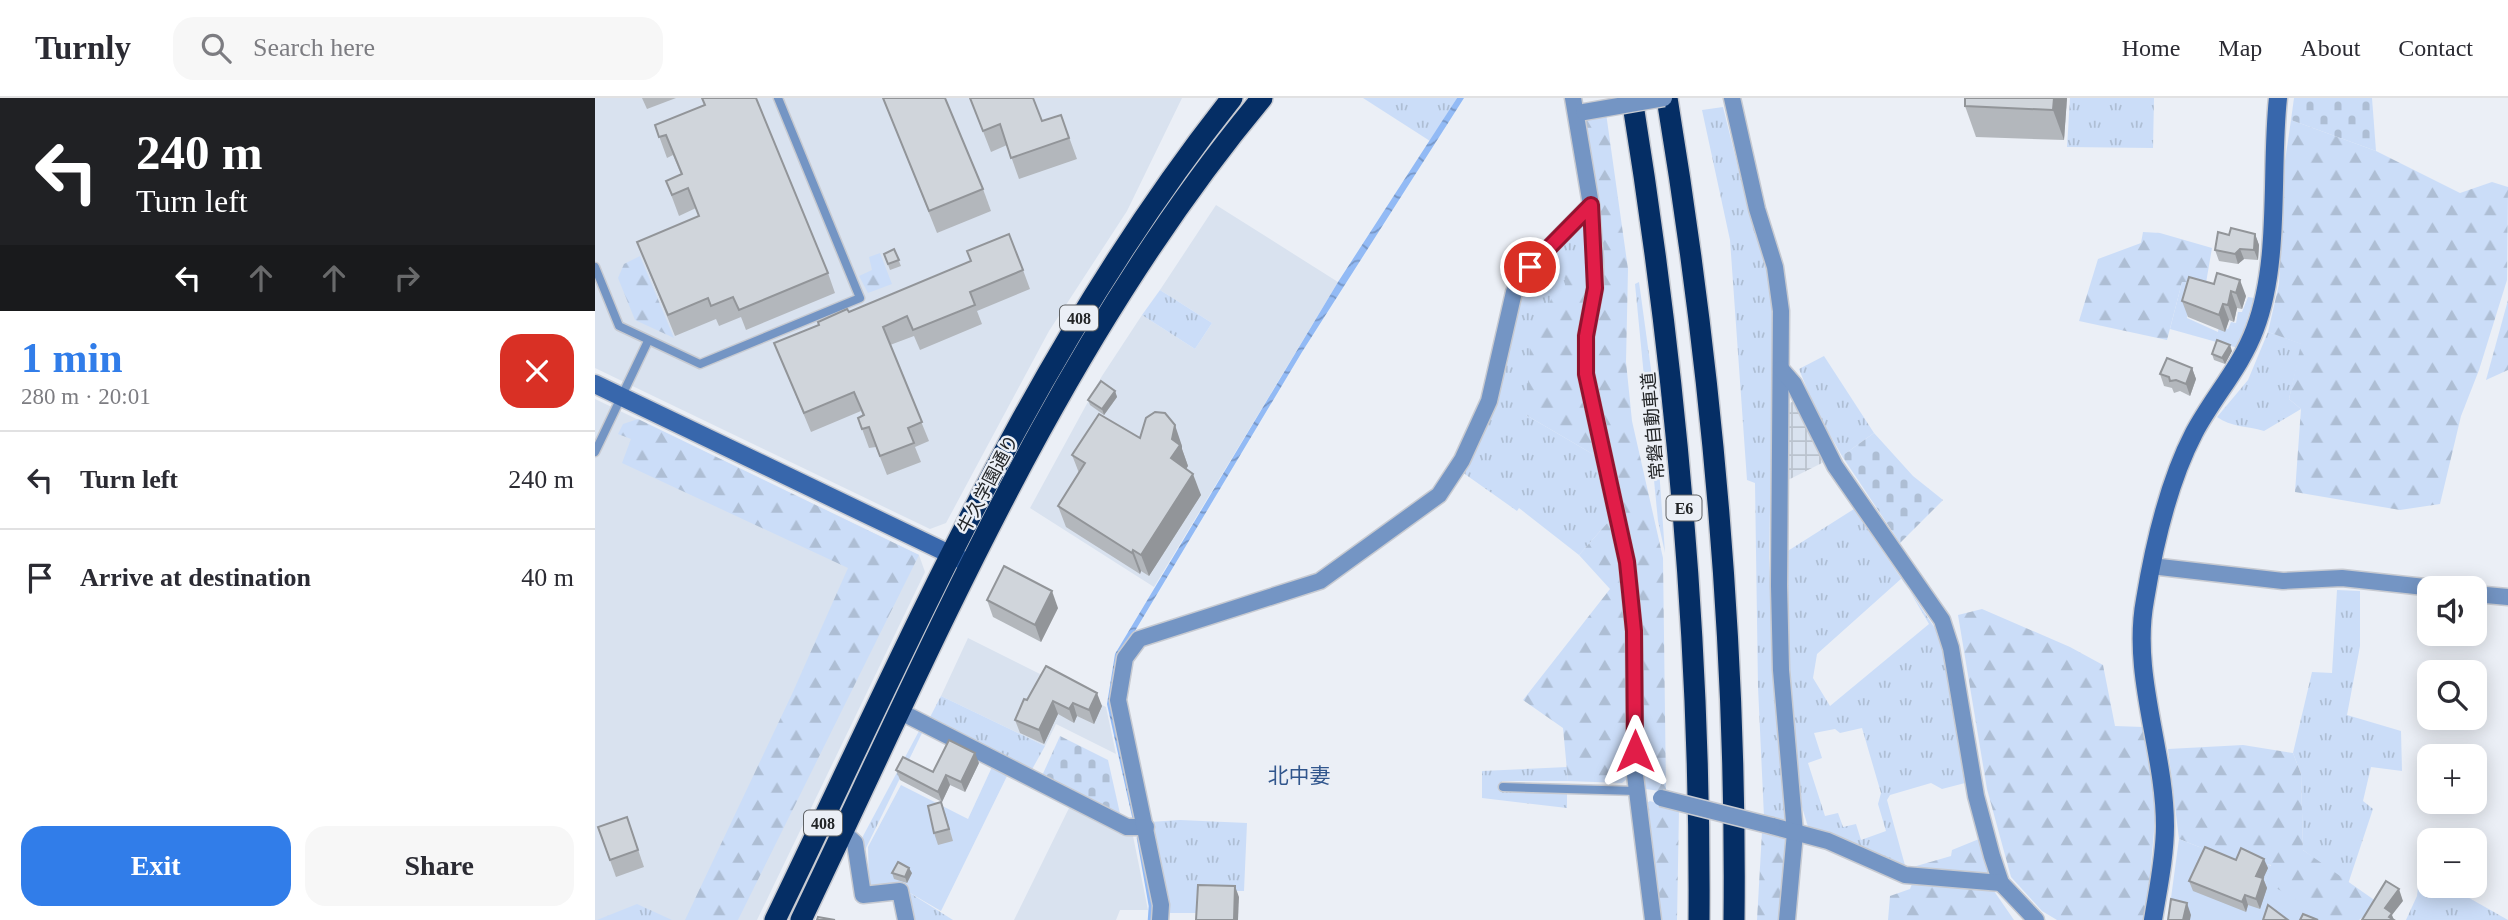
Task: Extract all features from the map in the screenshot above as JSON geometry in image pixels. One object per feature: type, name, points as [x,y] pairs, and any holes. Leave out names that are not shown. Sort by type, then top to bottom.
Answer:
[{"type":"highway","name":"牛久学園通り","points":[[775,920],[950,554],[1035,393],[1089,302],[1166,184],[1232,98]]},
{"type":"highway","name":"牛久学園通り","points":[[801,920],[972,565],[1107,317],[1186,197],[1262,98]]},
{"type":"highway","name":"常磐自動車道","points":[[1632,98],[1670,363],[1688,554],[1697,729],[1699,920]]},
{"type":"highway","name":"E6","points":[[1666,98],[1704,358],[1723,558],[1732,723],[1734,920]]},
{"type":"street","points":[[1653,920],[1646,847],[1636,791],[1634,631],[1627,562],[1586,374],[1586,336],[1595,288],[1591,205],[1578,108],[1666,98]]},
{"type":"street","points":[[1733,98],[1757,209],[1775,267],[1781,311],[1782,440],[1777,526],[1780,622],[1795,833],[1787,920]]},
{"type":"street","points":[[2153,920],[2165,826],[2142,651],[2144,604],[2151,566],[2182,459],[2201,421],[2243,356],[2261,307],[2270,245],[2272,168],[2279,98]]},
{"type":"street","points":[[1160,920],[1161,905],[1146,827],[1118,702],[1125,659],[1139,639],[1320,581],[1439,495],[1462,460],[1489,401],[1507,312],[1518,284],[1530,267],[1591,205]]},
{"type":"street","points":[[1781,369],[1794,384],[1835,466],[1946,632],[1976,796],[2001,883],[2036,920]]},
{"type":"street","points":[[595,384],[972,565]]},
{"type":"street","points":[[2151,566],[2283,581],[2342,578],[2417,586]]},
{"type":"street","points":[[2487,595],[2508,597]]},
{"type":"street","points":[[901,712],[1127,827],[1146,827]]},
{"type":"street","points":[[1636,791],[1828,841],[1905,875],[2001,883]]},
{"type":"street","points":[[843,832],[855,843],[863,895],[900,891],[906,920]]},
{"type":"lane","points":[[595,267],[619,326],[700,364],[860,298],[778,98]]},
{"type":"lane","points":[[595,452],[647,341]]},
{"type":"lane","points":[[1503,787],[1636,791]]},
{"type":"shaded area","points":[[595,98],[1182,98],[1127,211],[1049,331],[946,523],[930,529],[595,368]]},
{"type":"shaded area","points":[[1216,205],[1338,282],[1154,587],[1030,508],[1102,376],[1142,315],[1195,349],[1212,323],[1160,290]]},
{"type":"shaded area","points":[[595,399],[919,555],[925,572],[757,920],[595,920]]},
{"type":"shaded area","points":[[1794,400],[1824,462],[1784,482],[1788,405]]},
{"type":"shaded area","points":[[968,638],[1106,707],[1116,754],[1056,724],[1045,746],[941,696]]},
{"type":"shaded area","points":[[1071,804],[1133,836],[1148,910],[1120,910],[1116,920],[1014,920]]},
{"type":"green space","points":[[1363,98],[1457,98],[1430,141]]},
{"type":"green space","points":[[2070,98],[2154,98],[2153,148],[2067,147]]},
{"type":"green space","points":[[2294,98],[2372,98],[2376,151],[2291,120]]},
{"type":"green space","points":[[1723,107],[1745,195],[1767,265],[1774,316],[1769,558],[1775,684],[1788,821],[1764,817],[1758,687],[1755,483],[1747,480],[1730,240],[1702,110]]},
{"type":"green space","points":[[1606,113],[1628,269],[1626,362],[1632,421],[1663,558],[1666,792],[1646,789],[1640,776],[1638,625],[1595,385],[1593,341],[1601,288],[1600,212],[1582,120]]},
{"type":"green space","points":[[2291,120],[2376,151],[2460,193],[2492,182],[2508,187],[2507,280],[2479,370],[2461,416],[2440,504],[2400,510],[2295,492],[2301,409],[2289,399],[2301,344],[2268,332],[2279,284],[2285,161]]},
{"type":"green space","points":[[1584,220],[1588,267],[1566,294],[1526,415],[1596,456],[1609,521],[1579,555],[1519,508],[1517,511],[1462,472],[1528,280]]},
{"type":"green space","points":[[2143,232],[2160,233],[2212,248],[2206,283],[2182,282],[2167,340],[2079,321],[2098,259],[2141,243]]},
{"type":"green space","points":[[880,253],[892,284],[868,293],[859,276],[872,270],[869,257]]},
{"type":"green space","points":[[640,256],[674,338],[635,320],[618,278],[624,264]]},
{"type":"green space","points":[[1588,267],[1578,333],[1578,357],[1596,456],[1526,415],[1530,346],[1553,295],[1566,294],[1564,273]]},
{"type":"green space","points":[[1639,282],[1653,384],[1665,553],[1658,521],[1635,284]]},
{"type":"green space","points":[[2182,282],[2206,283],[2194,292],[2187,318],[2218,332],[2219,326],[2228,329],[2231,322],[2236,323],[2238,312],[2242,312],[2248,297],[2254,298],[2238,348],[2170,329]]},
{"type":"green space","points":[[1160,290],[1212,323],[1195,349],[1142,315]]},
{"type":"green space","points":[[2508,300],[2508,370],[2486,380]]},
{"type":"green space","points":[[2268,332],[2302,344],[2289,399],[2301,409],[2264,431],[2222,420],[2217,417],[2248,380]]},
{"type":"green space","points":[[1824,356],[1874,433],[1842,456],[1815,409],[1799,369]]},
{"type":"green space","points":[[638,419],[919,555],[738,920],[685,920],[792,694],[848,568],[622,463],[631,439],[618,434],[623,424]]},
{"type":"green space","points":[[1874,433],[1913,476],[1943,500],[1900,543],[1842,456]]},
{"type":"green space","points":[[1854,509],[1901,579],[1817,654],[1813,678],[1830,706],[1929,624],[1909,590],[1941,637],[1965,783],[1942,789],[1931,783],[1890,795],[1887,800],[1906,869],[1809,830],[1802,807],[1788,665],[1783,554]],"holes":[[[1862,728],[1881,793],[1878,804],[1886,831],[1861,840],[1856,824],[1843,827],[1838,813],[1825,816],[1808,763],[1822,758],[1814,733],[1835,729],[1840,733]]]},
{"type":"green space","points":[[1609,521],[1622,578],[1628,628],[1628,778],[1622,783],[1568,781],[1563,728],[1523,700],[1610,589],[1579,555]]},
{"type":"green space","points":[[2337,590],[2360,591],[2360,646],[2347,715],[2401,731],[2402,771],[2371,767],[2363,801],[2373,809],[2348,884],[2303,850],[2301,774],[2293,753],[2312,672],[2332,673]]},
{"type":"green space","points":[[1982,609],[2070,647],[2103,665],[2115,726],[2143,727],[2156,809],[2146,920],[2057,920],[2042,911],[2011,877],[1987,789],[1958,615]]},
{"type":"green space","points":[[941,696],[1045,746],[1030,773],[928,721]]},
{"type":"green space","points":[[919,731],[923,731],[865,850],[862,838]]},
{"type":"green space","points":[[1060,736],[1108,760],[1121,818],[1041,778]]},
{"type":"green space","points":[[2243,745],[2293,753],[2301,774],[2303,850],[2380,904],[2359,920],[2305,920],[2280,892],[2265,882],[2271,865],[2217,854],[2179,839],[2168,749]]},
{"type":"green space","points":[[992,767],[1008,774],[941,911],[905,890],[876,891],[869,885],[868,847],[901,785],[968,819]]},
{"type":"green space","points":[[1567,767],[1568,781],[1502,781],[1502,791],[1567,793],[1567,808],[1482,798],[1482,771]]},
{"type":"green space","points":[[1650,801],[1679,810],[1677,920],[1659,920],[1645,804]]},
{"type":"green space","points":[[1180,820],[1247,823],[1244,891],[1164,890],[1150,822]]},
{"type":"green space","points":[[1762,832],[1785,836],[1788,841],[1780,920],[1757,920]]},
{"type":"green space","points":[[1979,839],[1990,876],[1906,869],[1951,856],[1952,850]]},
{"type":"green space","points":[[2179,839],[2217,854],[2243,853],[2271,866],[2265,882],[2301,902],[2305,920],[2168,920]]},
{"type":"green space","points":[[1912,884],[1994,891],[2014,920],[1888,920],[1890,896],[1910,889]]},
{"type":"green space","points":[[905,890],[953,920],[911,920]]},
{"type":"green space","points":[[1164,890],[1197,890],[1196,913],[1167,913]]},
{"type":"green space","points":[[2417,896],[2469,898],[2508,920],[2406,920]]},
{"type":"green space","points":[[637,904],[672,920],[597,920]]},
{"type":"water","points":[[1457,98],[1464,98],[1302,352],[1120,656],[1138,819],[1133,821],[1107,704],[1115,654],[1338,282]]},
{"type":"building","points":[[702,98],[756,98],[828,273],[739,310],[733,297],[711,306],[708,298],[668,315],[637,242],[699,216],[688,188],[672,195],[666,181],[682,174],[666,135],[659,137],[655,125],[705,105]]},
{"type":"building","points":[[883,98],[945,98],[983,189],[929,211]]},
{"type":"building","points":[[970,98],[1033,98],[1042,121],[1061,115],[1069,138],[1011,158],[1000,124],[983,131]]},
{"type":"building","points":[[1965,98],[2054,98],[2053,110],[1965,106]]},
{"type":"building","points":[[2231,228],[2255,234],[2254,250],[2240,249],[2235,254],[2215,250],[2218,232],[2229,235]]},
{"type":"building","points":[[1009,234],[1023,270],[970,292],[975,305],[913,330],[907,316],[883,327],[922,422],[908,428],[914,443],[880,456],[869,427],[862,429],[858,418],[864,415],[854,392],[804,413],[774,343],[819,325],[818,322],[847,309],[849,312],[971,261],[967,251]]},
{"type":"building","points":[[894,249],[899,260],[888,264],[884,254]]},
{"type":"building","points":[[2217,273],[2240,280],[2236,293],[2231,291],[2228,305],[2223,304],[2219,315],[2182,301],[2189,277],[2214,284]]},
{"type":"building","points":[[2217,340],[2230,345],[2222,358],[2212,354]]},
{"type":"building","points":[[2167,358],[2192,368],[2186,384],[2170,381],[2169,377],[2160,374]]},
{"type":"building","points":[[1101,381],[1115,391],[1102,409],[1088,400]]},
{"type":"building","points":[[1155,412],[1165,413],[1175,425],[1172,439],[1180,445],[1171,458],[1193,474],[1141,555],[1133,550],[1132,553],[1058,506],[1085,463],[1072,455],[1099,414],[1140,438],[1146,418]]},
{"type":"building","points":[[1004,566],[1052,591],[1035,625],[987,600]]},
{"type":"building","points":[[1046,666],[1097,693],[1089,710],[1073,703],[1069,709],[1053,701],[1039,730],[1015,720],[1024,699],[1027,700]]},
{"type":"building","points":[[949,740],[975,753],[961,782],[946,775],[938,792],[896,770],[903,757],[933,772]]},
{"type":"building","points":[[941,802],[949,829],[934,833],[928,806]]},
{"type":"building","points":[[627,817],[638,850],[610,860],[598,827]]},
{"type":"building","points":[[2205,847],[2236,860],[2241,848],[2264,859],[2256,876],[2263,878],[2256,899],[2245,895],[2242,902],[2189,881]]},
{"type":"building","points":[[898,862],[909,868],[905,877],[892,873]]},
{"type":"building","points":[[2386,881],[2399,889],[2385,908],[2392,913],[2389,917],[2394,920],[2362,920]]},
{"type":"building","points":[[1198,885],[1235,886],[1234,920],[1196,920]]},
{"type":"building","points":[[2171,899],[2187,903],[2183,920],[2168,920]]},
{"type":"building","points":[[2268,905],[2288,920],[2263,920]]},
{"type":"building","points":[[2303,914],[2318,920],[2300,920]]},
{"type":"waterway","points":[[1139,838],[1151,906],[1150,920]]},
{"type":"district","name":"北中妻","points":[[1299,776]]},
{"type":"route","points":[[1530,267],[1591,205],[1595,288],[1586,336],[1586,374],[1627,562],[1634,631],[1635,751]]}]
